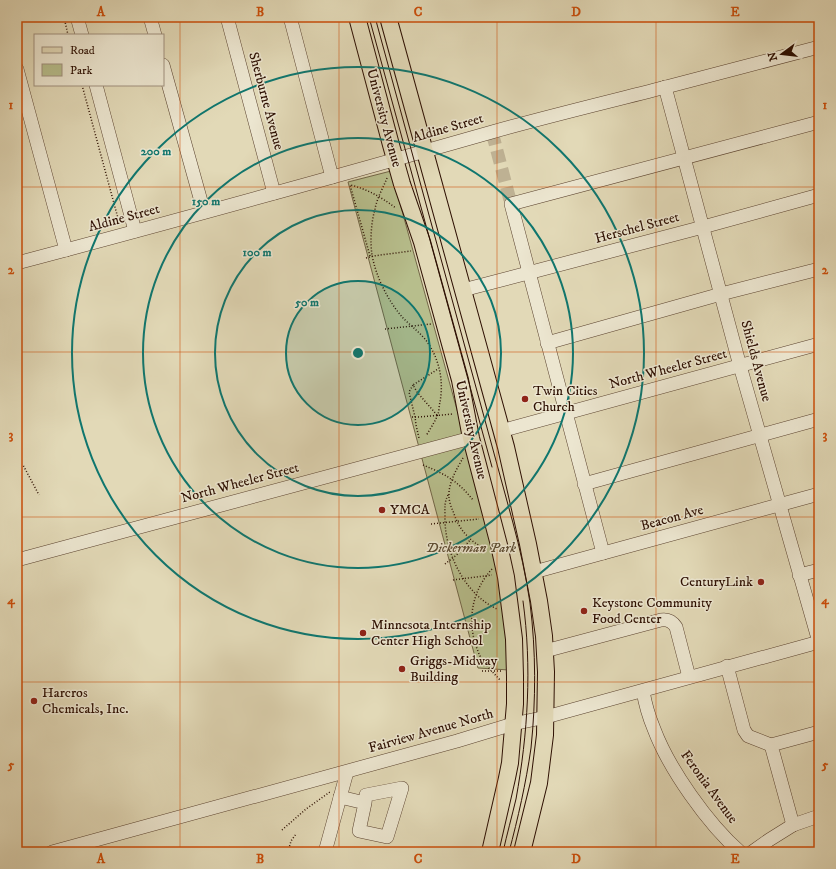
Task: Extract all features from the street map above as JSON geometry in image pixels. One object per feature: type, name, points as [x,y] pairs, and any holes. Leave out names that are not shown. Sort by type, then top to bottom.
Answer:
[{"type":"main road","name":"University Avenue","points":[[357,17],[392,166],[422,242],[460,380],[471,438],[499,545],[509,593],[515,652],[515,704],[510,763],[490,852]]},
{"type":"main road","name":"University Avenue","points":[[388,17],[501,431],[534,572],[542,620],[546,686],[545,735],[539,783],[522,852]]},
{"type":"street","points":[[77,17],[82,34]]},
{"type":"street","points":[[150,17],[155,34]]},
{"type":"street","name":"Sherburne Avenue","points":[[227,17],[274,193]]},
{"type":"street","points":[[290,17],[332,177]]},
{"type":"street","name":"Aldine Street","points":[[17,263],[332,177],[392,166],[425,152],[563,113],[819,47]]},
{"type":"street","points":[[17,69],[66,250]]},
{"type":"street","points":[[164,69],[204,212]]},
{"type":"street","points":[[96,86],[135,231]]},
{"type":"street","name":"Shields Avenue","points":[[665,87],[722,294],[740,366],[819,642]]},
{"type":"street","points":[[603,553],[511,204],[819,122]]},
{"type":"street","name":"Herschel Street","points":[[463,290],[819,195]]},
{"type":"street","points":[[547,343],[722,294],[819,269]]},
{"type":"street","name":"North Wheeler Street","points":[[501,431],[819,344]]},
{"type":"street","points":[[584,484],[819,419]]},
{"type":"street","name":"North Wheeler Street","points":[[17,560],[471,438]]},
{"type":"street","name":"Beacon Ave","points":[[534,572],[819,494]]},
{"type":"street","points":[[799,575],[819,570]]},
{"type":"street","points":[[545,651],[661,620],[668,620],[676,627],[690,677]]},
{"type":"street","name":"Fairview Avenue North","points":[[52,852],[347,772],[513,724],[546,717],[727,666],[819,642]]},
{"type":"street","points":[[727,666],[744,730],[748,736],[771,745],[819,732]]},
{"type":"street","name":"Feronia Avenue","points":[[642,690],[654,729],[673,768],[700,808],[718,830],[740,852]]},
{"type":"street","points":[[771,745],[793,825]]},
{"type":"street","points":[[325,852],[335,795],[347,772]]},
{"type":"street","points":[[335,795],[365,803]]},
{"type":"street","points":[[752,852],[793,825],[819,816]]},
{"type":"path","points":[[64,17],[68,34]]},
{"type":"path","points":[[82,86],[119,222]]},
{"type":"path","points":[[392,166],[374,210],[372,228],[372,256],[379,277],[389,299],[401,316],[423,337],[434,354],[439,368],[442,388],[437,415],[426,436]]},
{"type":"path","points":[[370,256],[350,185],[360,187],[379,196],[399,210]]},
{"type":"path","points":[[366,258],[370,256],[411,251]]},
{"type":"path","points":[[385,329],[431,324]]},
{"type":"path","points":[[419,438],[409,392],[413,386],[439,368]]},
{"type":"path","points":[[413,386],[437,415]]},
{"type":"path","points":[[412,417],[457,414]]},
{"type":"path","points":[[466,453],[452,479],[445,502],[445,535],[455,566],[464,579],[476,594],[501,611]]},
{"type":"path","points":[[423,464],[452,479],[465,490],[477,504]]},
{"type":"path","points":[[18,466],[23,465],[39,495]]},
{"type":"path","points":[[448,495],[456,521],[462,531],[478,546],[491,552]]},
{"type":"path","points":[[431,524],[483,518]]},
{"type":"path","points":[[445,564],[459,553],[470,540]]},
{"type":"path","points":[[494,566],[486,575],[476,594],[472,614],[473,635],[486,666],[505,683]]},
{"type":"path","points":[[453,580],[496,574]]},
{"type":"path","points":[[482,671],[505,672]]},
{"type":"path","points":[[282,830],[306,809],[335,795]]},
{"type":"path","points":[[288,852],[291,840],[296,834]]},
{"type":"green space","name":"Dickerman Park","points":[[391,171],[493,540],[501,580],[509,670],[478,668],[348,182]]},
{"type":"tunnel","points":[[492,132],[511,204]]},
{"type":"tram line","points":[[369,17],[492,467]]},
{"type":"tram line","points":[[375,17],[513,523],[523,563],[530,603],[534,657],[533,730],[519,813],[509,852]]},
{"type":"tram line","points":[[503,852],[516,799],[526,725],[528,675],[526,626],[523,601]]},
{"type":"place","name":"Twin Cities Church","points":[[525,399]]},
{"type":"place","name":"YMCA","points":[[382,510]]},
{"type":"place","name":"CenturyLink","points":[[761,582]]},
{"type":"place","name":"Keystone Community Food Center","points":[[584,611]]},
{"type":"place","name":"Minnesota Internship Center High School","points":[[363,633]]},
{"type":"place","name":"Griggs-Midway Building","points":[[402,669]]},
{"type":"place","name":"Harcros Chemicals, Inc.","points":[[34,701]]}]
